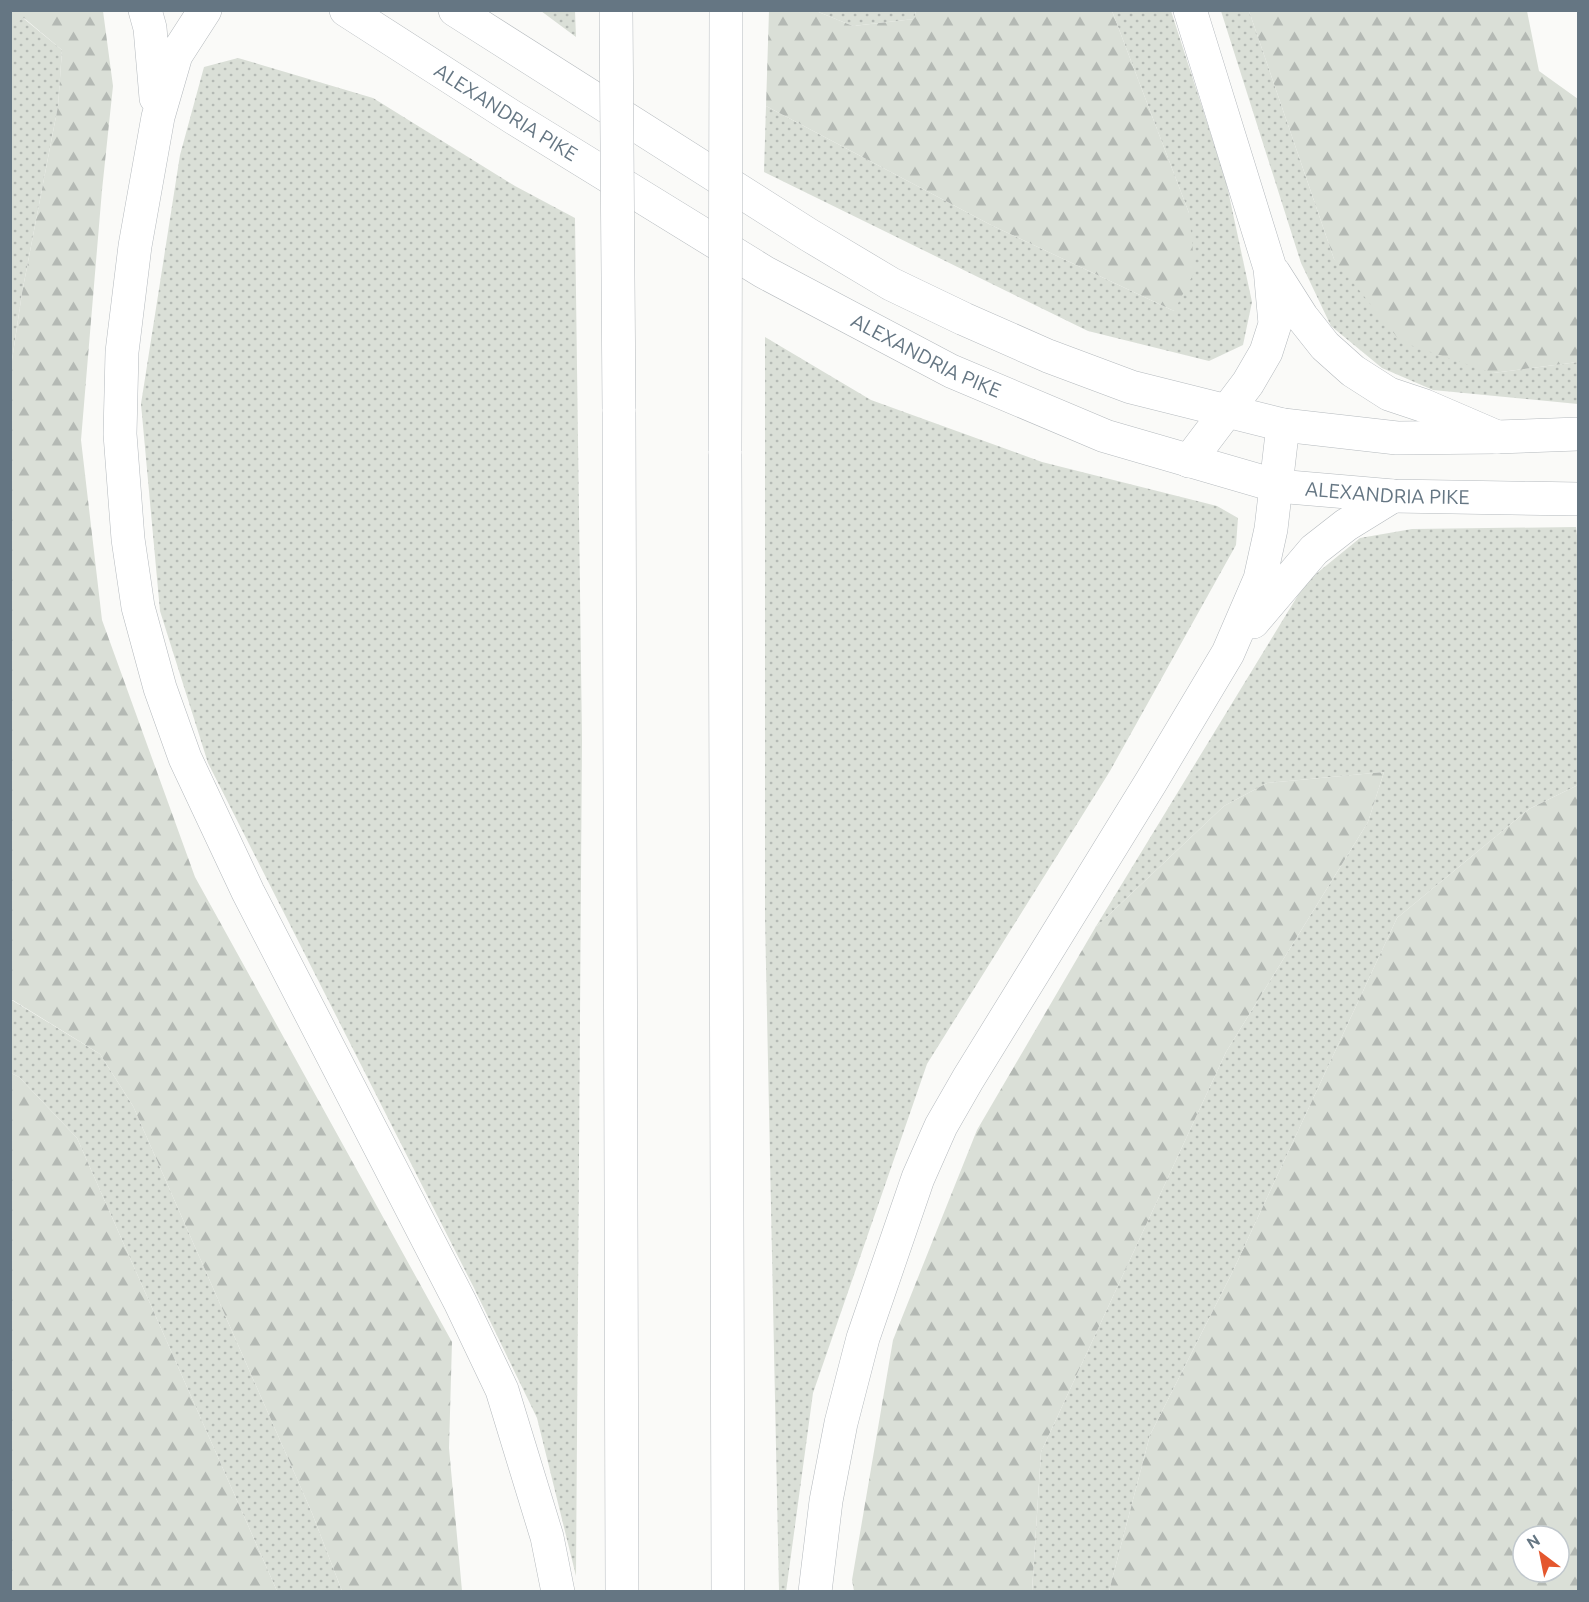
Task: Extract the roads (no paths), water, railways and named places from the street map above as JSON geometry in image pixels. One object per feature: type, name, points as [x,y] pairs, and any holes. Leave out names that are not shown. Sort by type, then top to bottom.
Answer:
[{"type":"main road","points":[[145,10],[150,28],[158,117]]},
{"type":"main road","points":[[205,10],[176,55],[158,117],[135,246],[122,352],[120,434],[128,539],[138,608],[185,758],[248,892],[446,1274],[502,1390],[547,1537],[558,1592]]},
{"type":"main road","name":"ALEXANDRIA PIKE","points":[[346,10],[514,118],[764,272],[951,371],[1105,436],[1277,486],[1393,496],[1578,499]]},
{"type":"main road","points":[[455,10],[809,235],[891,284],[964,320],[1048,356],[1131,387],[1283,425],[1397,438],[1578,434]]},
{"type":"main road","points":[[616,10],[622,1592]]},
{"type":"main road","points":[[726,10],[725,451],[729,1592]]},
{"type":"main road","points":[[1189,461],[1248,383],[1266,352],[1275,324],[1270,268],[1190,10]]},
{"type":"main road","points":[[1270,268],[1313,332],[1325,346],[1353,370],[1389,394],[1425,406],[1497,437]]},
{"type":"main road","points":[[815,1592],[826,1501],[863,1338],[918,1178],[940,1126],[1151,782],[1227,653],[1260,579],[1271,529],[1283,425]]},
{"type":"main road","points":[[1227,653],[1314,550],[1346,525],[1393,496]]}]
